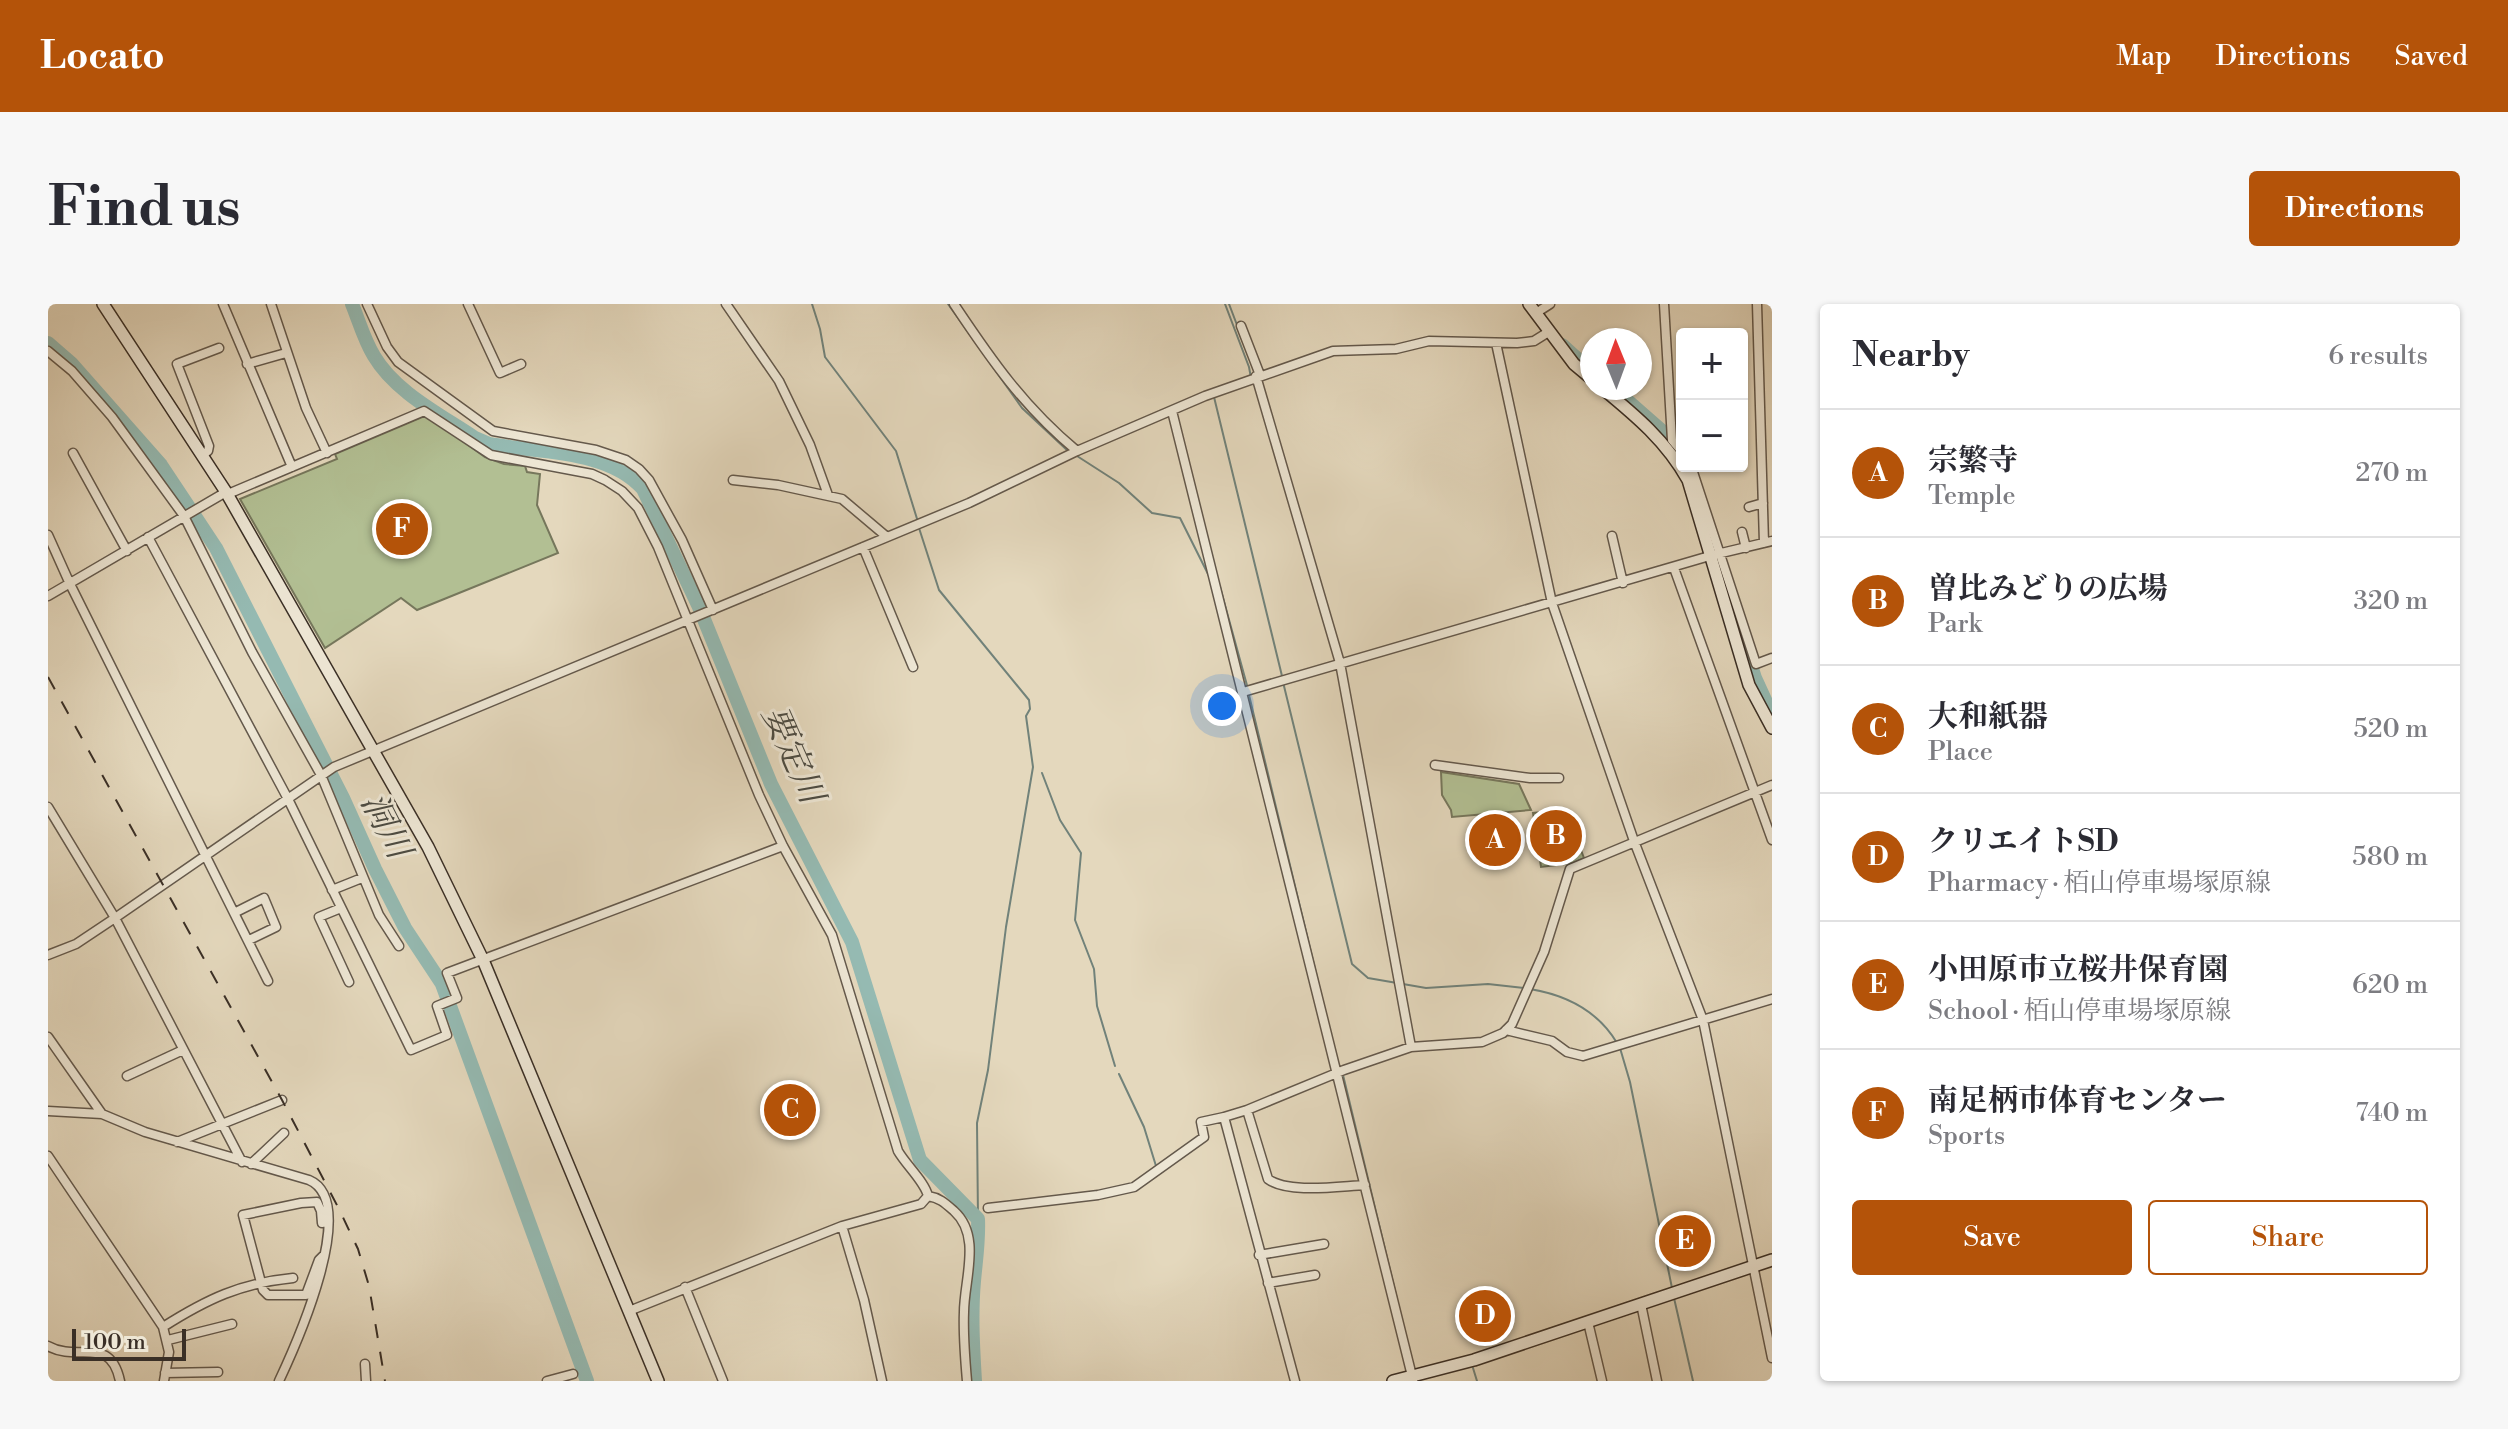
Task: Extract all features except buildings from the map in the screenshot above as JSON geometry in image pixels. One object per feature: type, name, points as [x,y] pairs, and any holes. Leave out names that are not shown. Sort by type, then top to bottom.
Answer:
[{"type":"street","points":[[103,304],[227,493],[428,847],[483,960],[658,1381]]},
{"type":"street","points":[[223,304],[292,467]]},
{"type":"street","points":[[271,304],[306,408],[327,453]]},
{"type":"street","points":[[367,304],[387,347],[398,362],[493,431],[596,450],[626,460],[639,469],[649,480],[682,540],[712,610]]},
{"type":"street","points":[[468,304],[500,373],[521,364]]},
{"type":"street","points":[[726,304],[779,381],[810,445],[828,495]]},
{"type":"street","points":[[954,304],[1021,399],[1075,453]]},
{"type":"street","points":[[1664,304],[1668,443],[1688,480],[1716,555]]},
{"type":"street","points":[[1248,691],[1768,542],[1763,503],[1757,304]]},
{"type":"street","points":[[1541,306],[1550,331],[1580,369]]},
{"type":"street","points":[[1241,326],[1340,663],[1411,1047]]},
{"type":"street","points":[[48,955],[76,944],[334,767],[923,522],[1245,380],[1333,351],[1396,349],[1429,341],[1534,341],[1550,331]]},
{"type":"street","points":[[1496,343],[1552,603],[1634,841],[1703,1020],[1772,1358]]},
{"type":"street","points":[[203,455],[209,446],[177,364],[219,348]]},
{"type":"street","points":[[48,351],[72,371],[112,417],[185,515],[252,652],[322,774],[362,878],[379,915],[399,946]]},
{"type":"street","points":[[247,364],[286,353]]},
{"type":"street","points":[[1617,400],[1676,448]]},
{"type":"street","points":[[48,596],[196,507],[424,411],[491,455],[592,474],[622,491],[638,508],[658,547],[692,619],[759,795],[832,935],[898,1151],[907,1167],[926,1187],[928,1196]]},
{"type":"street","points":[[1172,411],[1215,584],[1248,691],[1262,771],[1339,1073],[1412,1379]]},
{"type":"street","points":[[73,453],[127,551]]},
{"type":"street","points":[[1693,472],[1751,666],[1749,685],[1772,728]]},
{"type":"street","points":[[733,480],[842,499],[887,537]]},
{"type":"street","points":[[1749,507],[1763,503]]},
{"type":"street","points":[[1742,532],[1746,548]]},
{"type":"street","points":[[48,535],[268,981]]},
{"type":"street","points":[[1612,536],[1623,583]]},
{"type":"street","points":[[148,537],[288,799],[411,1050],[447,1035],[437,1006],[457,998],[447,973],[783,846]]},
{"type":"street","points":[[863,547],[913,667]]},
{"type":"street","points":[[1674,568],[1755,793],[1769,841]]},
{"type":"street","points":[[1751,666],[1772,658]]},
{"type":"street","points":[[1435,765],[1530,778],[1559,778]]},
{"type":"street","points":[[988,1208],[1098,1195],[1134,1187],[1204,1137],[1201,1122],[1247,1110],[1411,1047],[1482,1042],[1506,1030],[1512,1024],[1544,952],[1570,869],[1772,785]]},
{"type":"street","points":[[49,809],[115,918],[222,1124],[246,1163]]},
{"type":"street","points":[[332,890],[362,878]]},
{"type":"street","points":[[236,912],[264,898],[276,927],[249,940]]},
{"type":"street","points":[[341,908],[319,917],[349,982]]},
{"type":"street","points":[[1506,1030],[1552,1041],[1567,1052],[1583,1056],[1772,999]]},
{"type":"street","points":[[48,1037],[102,1114]]},
{"type":"street","points":[[127,1076],[183,1050]]},
{"type":"street","points":[[176,1142],[282,1100]]},
{"type":"street","points":[[1247,1110],[1268,1179],[1275,1184],[1312,1188],[1365,1185]]},
{"type":"street","points":[[48,1111],[102,1114],[176,1142],[315,1183],[326,1202],[326,1253],[310,1308],[279,1381]]},
{"type":"street","points":[[1224,1117],[1295,1381]]},
{"type":"street","points":[[246,1163],[284,1133]]},
{"type":"street","points":[[48,1156],[51,1167],[163,1327],[168,1340],[165,1377],[218,1372]]},
{"type":"street","points":[[629,1311],[842,1226],[921,1204],[928,1196]]},
{"type":"street","points":[[928,1196],[939,1197],[959,1215],[967,1227],[970,1241],[964,1308],[967,1381]]},
{"type":"street","points":[[326,1240],[322,1238],[321,1211],[317,1202],[243,1215],[264,1293],[268,1295],[306,1295],[319,1260],[326,1253]]},
{"type":"street","points":[[294,1205],[297,1217]]},
{"type":"street","points":[[842,1226],[864,1300],[882,1381]]},
{"type":"street","points":[[1259,1255],[1324,1244]]},
{"type":"street","points":[[1393,1381],[1412,1379],[1474,1360],[1772,1260]]},
{"type":"street","points":[[1268,1283],[1315,1275]]},
{"type":"street","points":[[163,1327],[197,1305],[235,1288],[261,1281],[293,1278]]},
{"type":"street","points":[[685,1287],[723,1381]]},
{"type":"street","points":[[1641,1304],[1657,1381]]},
{"type":"street","points":[[1588,1322],[1602,1381]]},
{"type":"street","points":[[168,1340],[232,1324]]},
{"type":"street","points":[[48,1346],[64,1352],[101,1353],[116,1364],[120,1381]]},
{"type":"street","points":[[365,1364],[366,1381]]},
{"type":"street","points":[[547,1381],[573,1374]]},
{"type":"green space","points":[[427,415],[485,457],[504,464],[525,466],[527,472],[540,474],[537,505],[558,553],[417,610],[401,598],[325,648],[240,499],[337,459],[335,454]]},
{"type":"green space","points":[[1441,772],[1519,784],[1531,810],[1452,817],[1442,795]]},
{"type":"green space","points":[[1565,810],[1584,858],[1573,863],[1541,867],[1533,813]]},
{"type":"waterway","name":"要定川","points":[[352,304],[367,344],[394,381],[475,438],[489,444],[592,460],[611,466],[643,489],[699,607],[771,784],[852,942],[920,1160],[978,1219],[973,1306],[975,1381]]},
{"type":"waterway","points":[[812,304],[825,357],[896,451],[918,522]]},
{"type":"waterway","points":[[948,304],[1022,408],[1068,451]]},
{"type":"waterway","points":[[1225,304],[1251,378]]},
{"type":"waterway","points":[[1229,304],[1237,325]]},
{"type":"waterway","name":"洞川","points":[[48,343],[71,363],[161,465],[216,548],[405,928],[442,984],[587,1381]]},
{"type":"waterway","points":[[1562,345],[1580,361]]},
{"type":"waterway","points":[[1216,396],[1282,676]]},
{"type":"waterway","points":[[1627,400],[1662,431],[1676,451]]},
{"type":"waterway","points":[[1077,456],[1119,483],[1152,513],[1180,518],[1210,578]]},
{"type":"waterway","points":[[919,528],[939,590],[1029,700],[1030,709],[1026,716],[1033,767],[1006,927],[988,1070],[977,1123],[978,1219]]},
{"type":"waterway","points":[[1723,576],[1755,678],[1772,715]]},
{"type":"waterway","points":[[1220,587],[1248,689]]},
{"type":"waterway","points":[[1283,682],[1352,964],[1368,978],[1397,983]]},
{"type":"waterway","points":[[1249,695],[1327,1019]]},
{"type":"waterway","points":[[1042,773],[1060,820],[1081,853],[1075,920],[1094,969],[1097,1006],[1115,1066]]},
{"type":"waterway","points":[[1403,984],[1426,988],[1488,984],[1524,988]]},
{"type":"waterway","points":[[1530,989],[1556,995],[1580,1006],[1591,1013],[1617,1043]]},
{"type":"waterway","points":[[1620,1048],[1630,1082],[1672,1288]]},
{"type":"waterway","points":[[1119,1074],[1144,1127],[1156,1166]]},
{"type":"waterway","points":[[1343,1075],[1397,1299]]},
{"type":"waterway","points":[[1674,1298],[1693,1381]]},
{"type":"waterway","points":[[1473,1368],[1477,1381]]},
{"type":"railway","points":[[48,677],[339,1209],[358,1249],[369,1286],[385,1381]]},
{"type":"place","name":"南足柄市体育センター","points":[[402,529]]},
{"type":"place","name":"曽比みどりの広場","points":[[1556,836]]},
{"type":"place","name":"宗繁寺","points":[[1495,840]]},
{"type":"place","name":"大和紙器","points":[[790,1110]]},
{"type":"place","name":"小田原市立桜井保育園","points":[[1685,1241]]},
{"type":"place","name":"クリエイトSD","points":[[1485,1316]]}]
